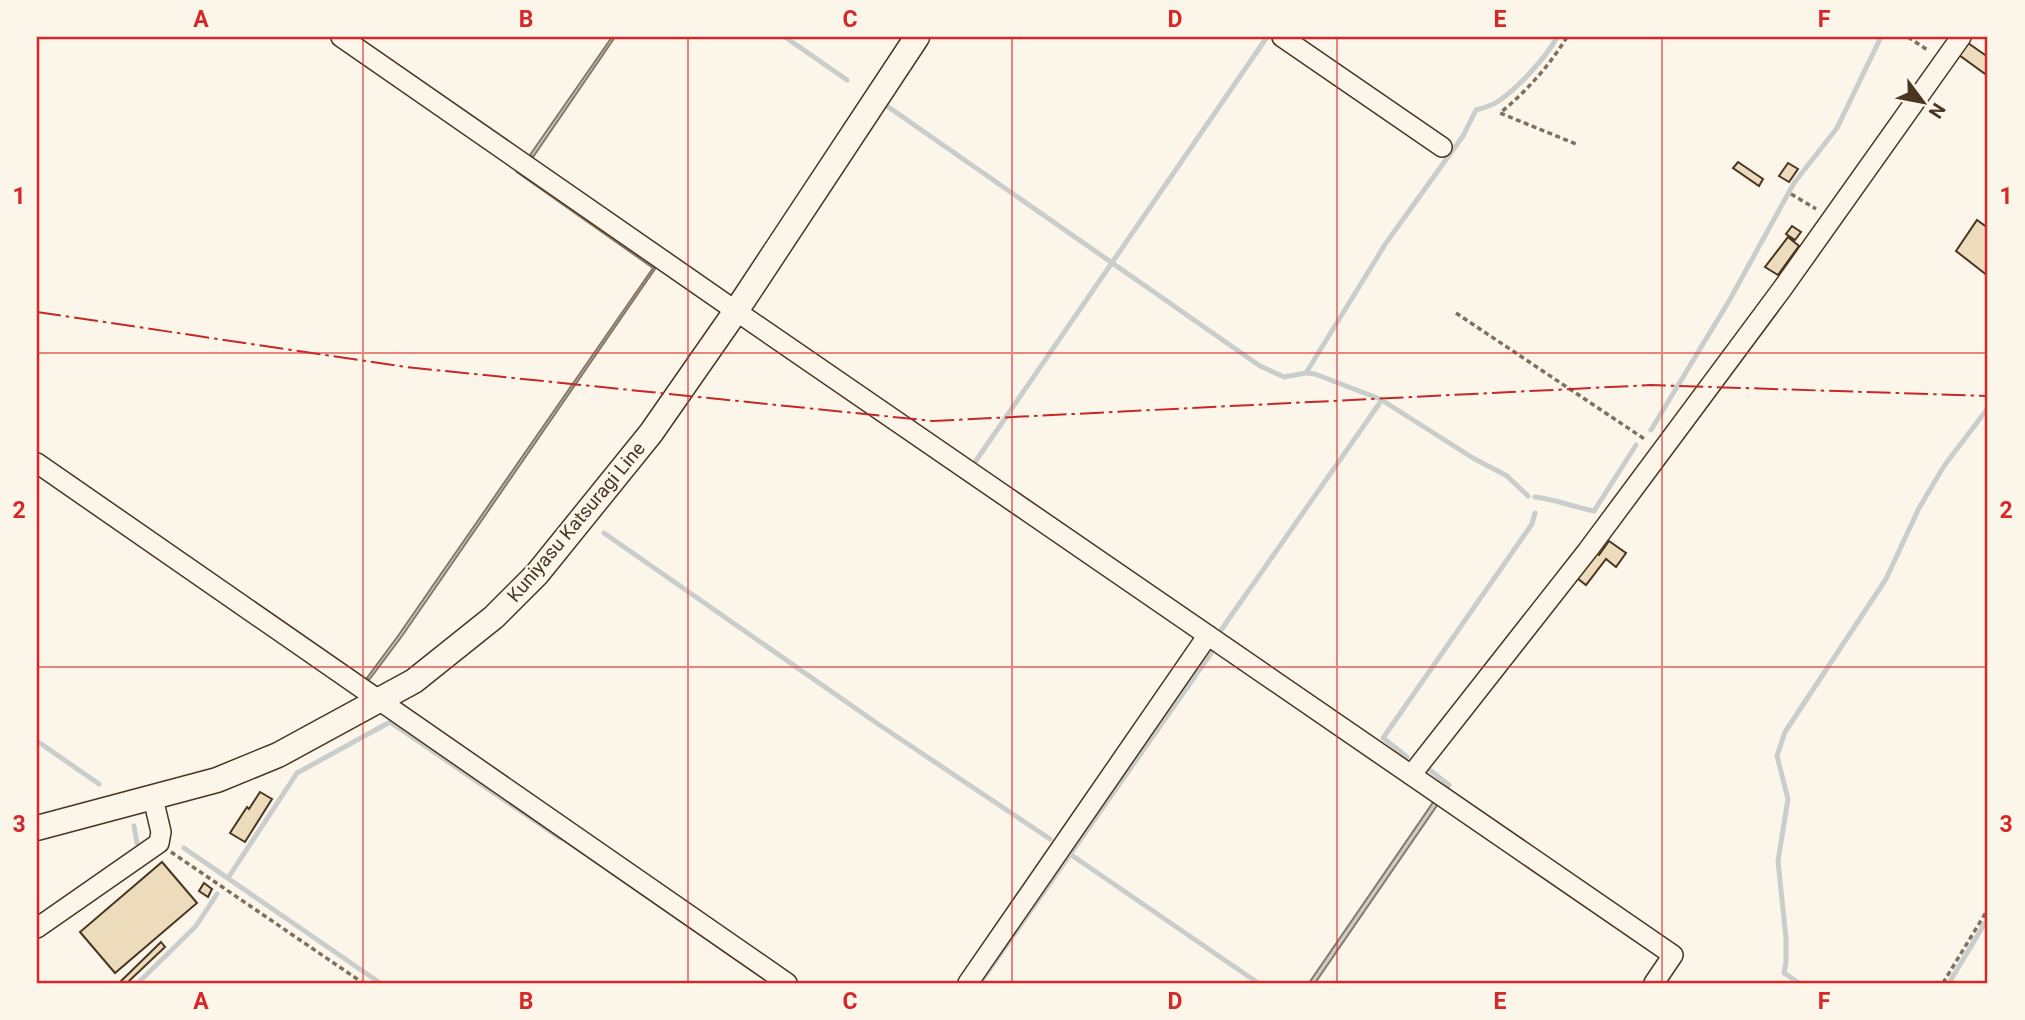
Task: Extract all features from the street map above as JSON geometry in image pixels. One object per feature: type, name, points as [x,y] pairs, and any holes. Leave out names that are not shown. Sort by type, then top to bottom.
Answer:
[{"type":"main road","name":"Kuniyasu Katsuragi Line","points":[[37,828],[217,780],[278,755],[414,681],[494,617],[537,574],[651,433],[736,311],[917,37]]},
{"type":"street","points":[[341,37],[1673,955],[1654,983]]},
{"type":"street","points":[[1282,37],[1442,146]]},
{"type":"street","points":[[1412,774],[1662,451],[1961,37]]},
{"type":"street","points":[[37,463],[787,983]]},
{"type":"street","points":[[968,983],[1208,635]]},
{"type":"street","points":[[38,926],[159,843],[161,832],[153,798]]},
{"type":"path","points":[[1567,37],[1551,63],[1500,113],[1577,144]]},
{"type":"path","points":[[1908,37],[1944,61]]},
{"type":"path","points":[[1791,194],[1832,218]]},
{"type":"path","points":[[1456,313],[1662,451]]},
{"type":"path","points":[[159,843],[363,983]]},
{"type":"path","points":[[1943,983],[1988,909]]},
{"type":"shaded area","points":[[612,37],[615,37],[533,157],[530,155]]},
{"type":"shaded area","points":[[519,170],[657,266],[369,680],[367,678],[653,268],[517,172]]},
{"type":"shaded area","points":[[1434,801],[1438,804],[1315,983],[1309,983]]},
{"type":"building","points":[[1968,43],[1988,57],[1988,76],[1959,55]]},
{"type":"building","points":[[1738,162],[1763,179],[1759,186],[1733,168]]},
{"type":"building","points":[[1788,163],[1798,169],[1789,182],[1779,176]]},
{"type":"building","points":[[1977,220],[1988,228],[1988,276],[1956,251]]},
{"type":"building","points":[[1792,226],[1801,232],[1795,240],[1786,234]]},
{"type":"building","points":[[1788,237],[1799,246],[1778,275],[1765,267]]},
{"type":"building","points":[[1609,541],[1626,553],[1616,567],[1606,559],[1586,585],[1577,578]]},
{"type":"building","points":[[260,792],[272,799],[245,842],[230,833]]},
{"type":"building","points":[[162,862],[197,903],[115,973],[80,932]]},
{"type":"building","points":[[204,883],[212,889],[208,897],[199,891]]},
{"type":"building","points":[[161,942],[165,947],[127,983],[119,983]]},
{"type":"waterway","points":[[785,37],[847,80]]},
{"type":"waterway","points":[[973,465],[1267,37]]},
{"type":"waterway","points":[[1306,373],[1386,243],[1463,136],[1476,110],[1495,103],[1522,81],[1557,37]]},
{"type":"waterway","points":[[1651,430],[1729,301],[1794,183],[1837,128],[1881,37]]},
{"type":"waterway","points":[[887,106],[1260,366],[1284,377],[1315,374],[1380,399],[1473,458],[1507,476],[1528,496]]},
{"type":"waterway","points":[[1219,633],[1379,404]]},
{"type":"waterway","points":[[1799,983],[1784,973],[1786,938],[1778,861],[1788,799],[1777,756],[1785,732],[1886,579],[1919,508],[1944,466],[1988,408]]},
{"type":"waterway","points":[[1535,497],[1594,511],[1636,445]]},
{"type":"waterway","points":[[1407,757],[1383,738],[1532,524],[1535,513]]},
{"type":"waterway","points":[[604,533],[878,724],[1050,839]]},
{"type":"waterway","points":[[980,983],[1216,649]]},
{"type":"waterway","points":[[228,878],[297,773],[390,722],[560,838]]},
{"type":"waterway","points":[[37,741],[99,784]]},
{"type":"waterway","points":[[1431,771],[1449,785],[1445,791]]},
{"type":"waterway","points":[[134,826],[137,843]]},
{"type":"waterway","points":[[184,848],[380,983]]},
{"type":"waterway","points":[[1070,854],[1258,983]]},
{"type":"waterway","points":[[138,983],[196,926],[217,894]]},
{"type":"waterway","points":[[1949,983],[1988,918]]},
{"type":"power","points":[[37,312],[406,367],[933,421],[1651,385],[1988,396]]}]
